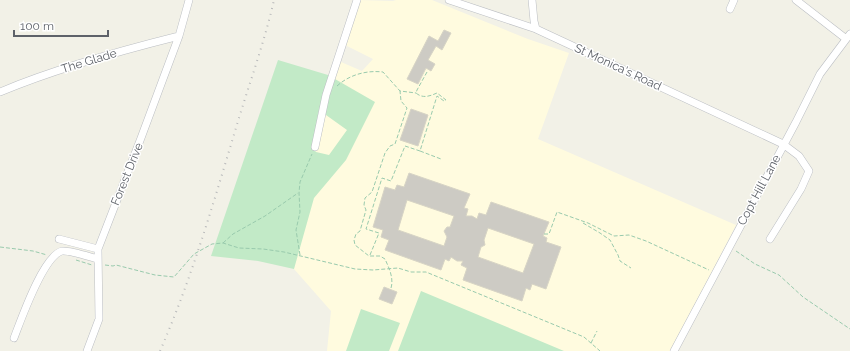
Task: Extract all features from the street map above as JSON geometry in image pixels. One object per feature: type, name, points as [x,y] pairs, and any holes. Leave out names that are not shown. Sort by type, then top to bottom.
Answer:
[{"type":"street","name":"Forest Drive","points":[[87,351],[99,319],[98,249],[179,36],[189,0]]},
{"type":"street","points":[[315,148],[326,95],[357,0]]},
{"type":"street","name":"St Monica's Road","points":[[449,0],[536,29],[783,144],[799,156],[809,171],[801,189],[770,239]]},
{"type":"street","points":[[532,0],[536,29]]},
{"type":"street","points":[[730,9],[734,0]]},
{"type":"street","points":[[796,0],[848,36]]},
{"type":"street","name":"The Glade","points":[[0,92],[32,78],[137,46],[179,36]]},
{"type":"street","name":"Copt Hill Lane","points":[[674,351],[820,74],[848,36]]},
{"type":"street","points":[[59,239],[98,249]]},
{"type":"street","points":[[14,338],[39,278],[58,253],[64,251],[98,261]]},
{"type":"path","points":[[336,86],[346,78],[373,71],[383,72],[400,92],[401,101],[407,108],[395,144],[390,146],[386,153],[372,192],[365,198],[364,205],[366,210],[360,231],[356,234],[354,240],[355,245],[369,256],[380,256],[385,259],[389,269],[392,284],[391,288]]},
{"type":"path","points":[[416,94],[416,90],[427,72]]},
{"type":"path","points":[[400,92],[429,97],[437,93],[446,100],[444,101],[437,96],[420,151]]},
{"type":"path","points":[[369,256],[379,233],[366,229],[382,178],[391,181],[406,146],[441,159]]},
{"type":"path","points":[[300,256],[296,230],[300,212],[300,182],[315,148]]},
{"type":"path","points":[[223,243],[233,234],[265,216],[299,193]]},
{"type":"path","points":[[544,234],[548,234],[557,212],[588,223],[614,236],[619,237],[629,235],[646,241],[715,272]]},
{"type":"path","points":[[583,222],[610,240],[620,262],[631,268]]},
{"type":"path","points":[[72,259],[90,266],[98,261],[112,266],[116,265],[155,275],[174,277],[194,254],[212,244],[223,243],[239,248],[264,249],[300,256],[355,269],[373,270],[398,268],[411,272],[426,272],[584,337],[600,351]]},
{"type":"path","points":[[729,246],[755,264],[779,275],[803,297],[850,329]]},
{"type":"path","points":[[0,247],[32,251],[45,255],[58,253]]},
{"type":"path","points":[[591,343],[597,331]]},
{"type":"shaded area","points":[[359,0],[432,0],[528,39],[569,53],[538,139],[736,225],[671,351],[327,351],[331,311],[294,269],[310,150],[328,75],[341,62],[362,71],[373,59],[345,45]]},
{"type":"green space","points":[[278,60],[328,75],[375,102],[346,160],[314,198],[294,269],[258,261],[211,256]],"holes":[[[319,110],[347,130],[329,155],[316,152],[312,147]]]},
{"type":"green space","points":[[421,291],[564,351],[398,351]]},
{"type":"green space","points":[[361,309],[400,323],[389,351],[346,351]]},
{"type":"building","points":[[444,30],[451,33],[442,50],[436,46],[428,60],[435,64],[431,71],[426,68],[418,84],[407,79],[429,36],[438,41]]},
{"type":"building","points":[[411,109],[428,115],[418,146],[400,140]]},
{"type":"building","points":[[409,173],[470,194],[464,208],[468,209],[466,216],[472,216],[477,219],[479,213],[486,215],[491,202],[549,222],[543,236],[547,238],[546,242],[561,247],[546,289],[532,284],[530,290],[526,288],[522,301],[463,280],[467,268],[461,265],[463,261],[457,261],[451,257],[449,261],[445,259],[441,270],[385,250],[389,240],[381,237],[383,230],[373,227],[385,187],[395,190],[397,185],[404,187]],"holes":[[[407,200],[454,216],[450,227],[447,227],[444,231],[447,237],[444,246],[398,230]],[[488,228],[534,244],[523,273],[478,257],[481,247],[485,245],[484,240]]]},
{"type":"building","points":[[384,287],[397,292],[392,304],[379,299]]},
{"type":"railway","points":[[160,351],[182,297],[201,242],[261,49],[274,0]]}]
